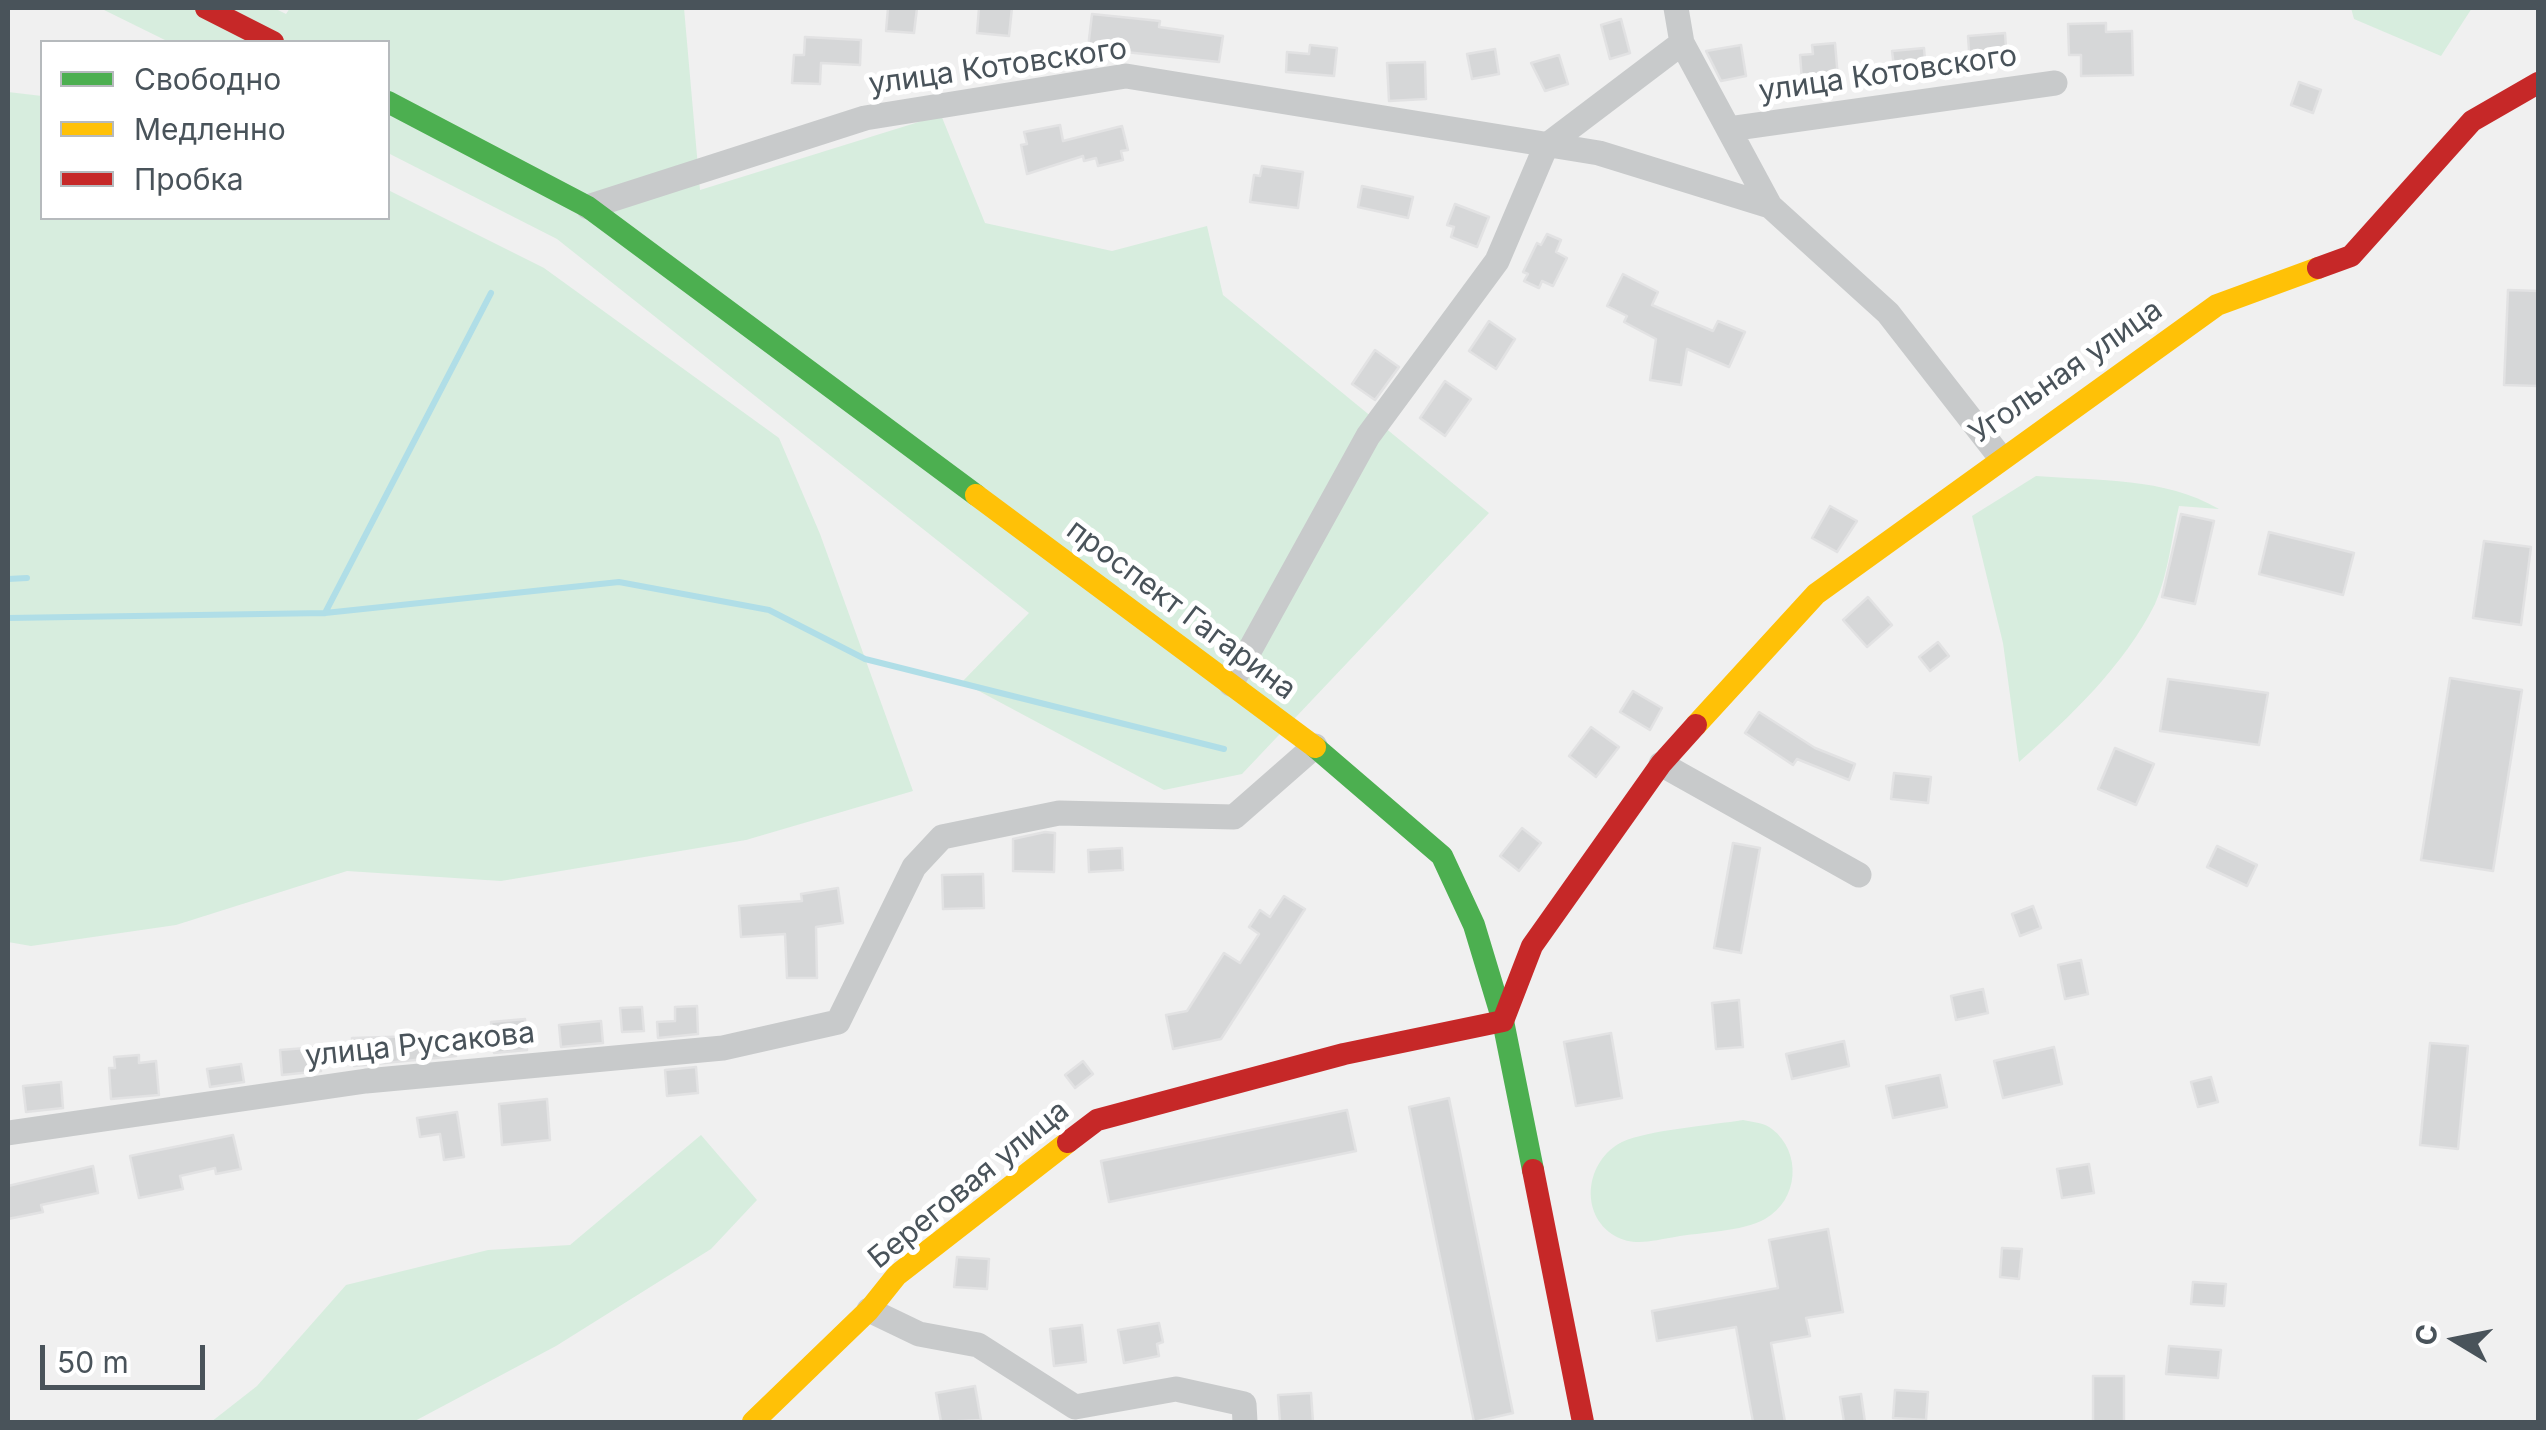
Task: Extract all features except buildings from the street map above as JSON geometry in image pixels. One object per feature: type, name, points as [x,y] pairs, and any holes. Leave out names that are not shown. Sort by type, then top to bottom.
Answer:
[{"type":"street","points":[[206,8],[269,40]]},
{"type":"street","points":[[1676,8],[1682,43],[1770,206]]},
{"type":"street","points":[[1231,684],[1368,436],[1497,260],[1546,146],[1682,43]]},
{"type":"street","name":"улица Котовского","points":[[588,207],[866,118],[1126,76],[1599,153],[1770,206],[1888,313],[2001,458]]},
{"type":"street","name":"улица Котовского","points":[[1729,129],[2055,82]]},
{"type":"street","name":"Угольная улица","points":[[1502,1021],[1532,946],[1661,764],[1816,594],[2216,305],[2350,256],[2472,121],[2538,83]]},
{"type":"street","name":"проспект Гагарина","points":[[390,103],[588,207],[1315,746],[1442,856],[1474,925],[1502,1021],[1583,1422]]},
{"type":"street","name":"улица Русакова","points":[[8,1133],[366,1081],[723,1048],[838,1022],[914,867],[942,837],[1059,813],[1234,817],[1315,746]]},
{"type":"street","points":[[1661,764],[1859,875]]},
{"type":"street","name":"Береговая улица","points":[[753,1422],[869,1310],[897,1275],[1097,1120],[1344,1054],[1502,1021]]},
{"type":"street","points":[[869,1310],[918,1334],[978,1345],[1075,1407],[1176,1389],[1244,1413]]},
{"type":"green space","points":[[100,8],[274,8],[286,14],[290,8],[684,8],[700,190],[941,115],[985,223],[1112,251],[1207,226],[1223,295],[1489,513],[1242,774],[1164,790],[962,682],[1029,613],[557,239],[390,154],[390,40],[165,40]]},
{"type":"green space","points":[[2351,8],[2472,8],[2441,56],[2354,19]]},
{"type":"green space","points":[[8,92],[40,96],[40,220],[390,220],[390,191],[544,268],[779,438],[820,534],[913,791],[746,840],[501,881],[347,871],[176,925],[31,946],[8,942]]},
{"type":"green space","points":[[2036,476],[2154,486],[2219,509],[2179,506],[2163,581],[2142,627],[2094,689],[2019,762],[2003,643],[1972,516]]},
{"type":"green space","points":[[1743,1120],[1769,1127],[1782,1139],[1792,1163],[1785,1200],[1765,1219],[1745,1227],[1645,1242],[1615,1236],[1595,1215],[1591,1201],[1594,1174],[1610,1150],[1622,1142],[1681,1128]]},
{"type":"green space","points":[[701,1135],[757,1200],[711,1249],[556,1346],[413,1422],[211,1422],[257,1386],[346,1285],[488,1250],[570,1245]]},
{"type":"waterway","points":[[325,613],[491,293]]},
{"type":"waterway","points":[[8,579],[27,578]]},
{"type":"waterway","points":[[8,618],[325,613],[619,582],[769,610],[865,659],[1224,749]]},
{"type":"traffic: fast","points":[[390,103],[588,207],[976,495]]},
{"type":"traffic: fast","points":[[1315,747],[1442,856],[1474,925],[1503,1021],[1533,1170]]},
{"type":"traffic: slow","points":[[1696,725],[1816,594],[2217,305],[2318,268]]},
{"type":"traffic: slow","points":[[976,495],[1315,747]]},
{"type":"traffic: slow","points":[[753,1422],[869,1310],[897,1275],[1068,1142]]},
{"type":"traffic: jam","points":[[206,8],[269,40]]},
{"type":"traffic: jam","points":[[2318,268],[2351,256],[2472,121],[2538,83]]},
{"type":"traffic: jam","points":[[1068,1142],[1097,1120],[1344,1054],[1503,1021],[1532,946],[1661,764],[1696,725]]},
{"type":"traffic: jam","points":[[1533,1170],[1583,1422]]}]
